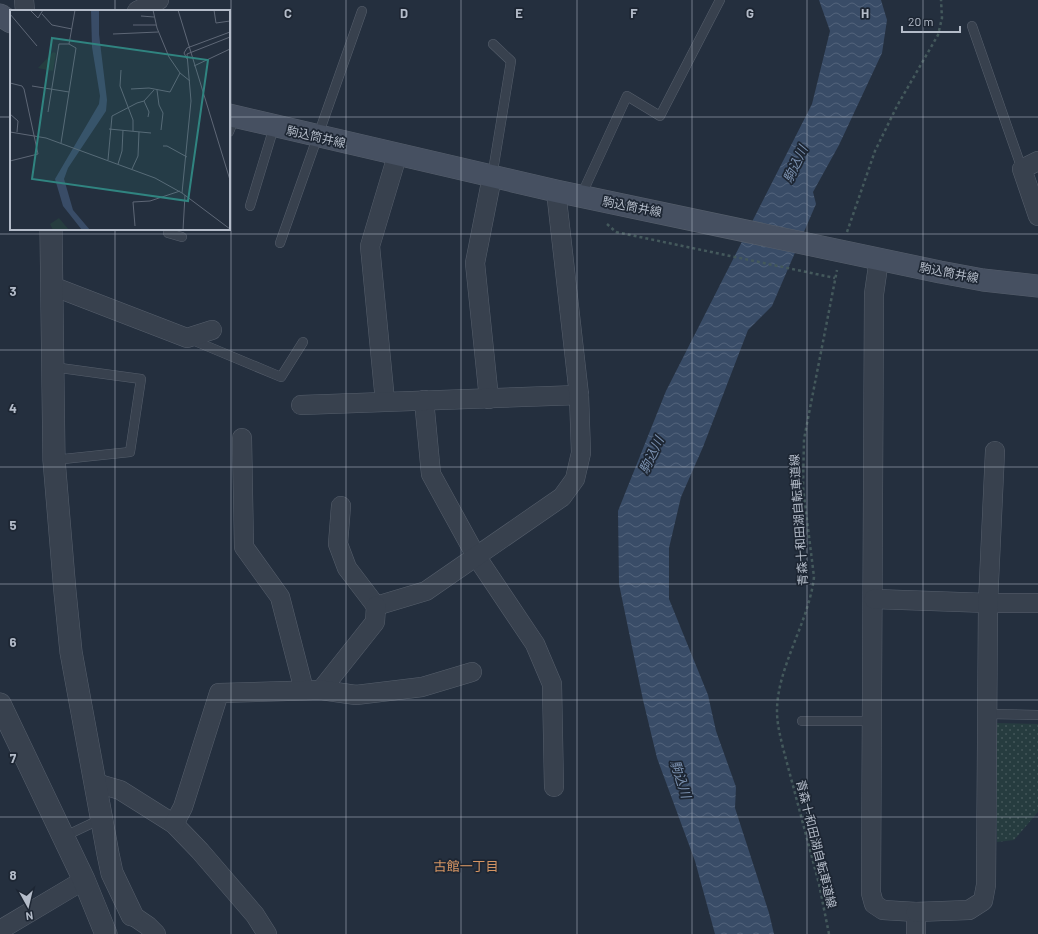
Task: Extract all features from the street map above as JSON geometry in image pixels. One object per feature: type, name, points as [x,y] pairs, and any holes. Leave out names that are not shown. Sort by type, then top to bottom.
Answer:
[{"type":"main road","name":"駒込筒井線","points":[[231,121],[274,127],[556,191],[879,259],[983,280],[1038,286]]},
{"type":"street","points":[[24,0],[25,10]]},
{"type":"street","points":[[139,10],[159,0]]},
{"type":"street","points":[[385,401],[370,246],[397,156]]},
{"type":"street","points":[[1030,165],[1038,216]]},
{"type":"street","points":[[489,399],[475,263],[492,177]]},
{"type":"street","points":[[376,606],[426,591],[562,497],[575,479],[582,454],[580,395],[556,191]]},
{"type":"street","points":[[51,230],[51,367],[54,460],[71,652],[112,873],[135,925],[148,926],[156,934]]},
{"type":"street","points":[[879,259],[874,294],[874,599],[871,893],[874,904],[884,910],[916,912],[969,910],[983,901],[986,885],[986,714],[988,603],[994,451]]},
{"type":"street","points":[[52,286],[187,338],[212,330]]},
{"type":"street","points":[[301,405],[580,395]]},
{"type":"street","points":[[424,400],[431,474],[476,556],[535,644],[552,684],[554,787]]},
{"type":"street","points":[[242,438],[244,547],[280,597],[312,690]]},
{"type":"street","points":[[312,690],[375,622],[376,606],[347,568],[338,544],[341,506]]},
{"type":"street","points":[[874,599],[988,603],[1038,603]]},
{"type":"street","points":[[174,824],[183,807],[219,693],[312,690],[356,695],[422,687],[472,672]]},
{"type":"street","points":[[0,704],[84,880],[106,934]]},
{"type":"street","points":[[96,784],[120,790],[174,824],[200,851],[255,915],[267,934]]},
{"type":"street","points":[[0,930],[84,880]]},
{"type":"street","points":[[916,912],[916,934]]},
{"type":"lane","points":[[581,196],[627,96],[660,116],[720,0]]},
{"type":"lane","points":[[280,242],[362,11]]},
{"type":"lane","points":[[972,26],[1030,165]]},
{"type":"lane","points":[[492,177],[511,61],[493,44]]},
{"type":"lane","points":[[250,206],[274,127]]},
{"type":"lane","points":[[170,230],[168,233],[182,237]]},
{"type":"lane","points":[[187,338],[281,377],[303,342]]},
{"type":"lane","points":[[51,367],[141,379],[130,452],[54,460]]},
{"type":"lane","points":[[986,714],[1038,715]]},
{"type":"lane","points":[[802,721],[873,721]]},
{"type":"lane","points":[[63,837],[102,818]]},
{"type":"path","name":"青森十和田湖自転車道線","points":[[829,934],[819,884],[783,748],[778,726],[777,710],[785,670],[812,592],[814,577],[803,487],[804,439],[835,278],[838,250],[875,151],[897,106],[938,35],[942,18],[941,0]]},
{"type":"path","points":[[628,234],[835,278]]},
{"type":"green space","points":[[996,723],[1038,724],[1038,812],[1014,840],[997,842]]},
{"type":"water","name":"駒込川","points":[[819,0],[881,0],[887,20],[882,53],[839,145],[813,192],[816,204],[772,306],[748,330],[703,447],[681,497],[669,548],[669,599],[708,695],[716,731],[736,787],[735,808],[769,913],[774,934],[715,934],[695,861],[657,758],[643,700],[619,584],[618,511],[666,391],[812,104],[830,31]]},
{"type":"district","name":"古館一丁目","points":[[466,866]]}]
